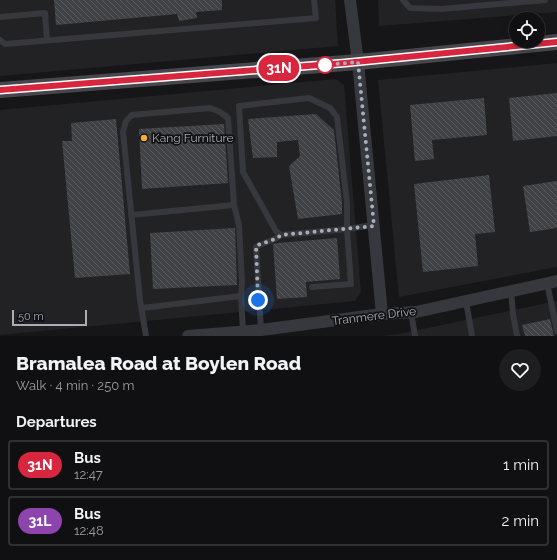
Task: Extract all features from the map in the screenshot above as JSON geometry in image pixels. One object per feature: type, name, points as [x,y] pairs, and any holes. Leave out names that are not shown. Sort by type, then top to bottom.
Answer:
[{"type":"main road","points":[[0,90],[358,62],[557,42]]},
{"type":"street","points":[[350,0],[358,62],[382,314]]},
{"type":"street","name":"Tranmere Drive","points":[[188,336],[243,331],[261,333],[382,314],[411,312],[552,282]]},
{"type":"lane","points":[[0,40],[5,44],[316,18],[314,0]]},
{"type":"lane","points":[[403,0],[410,8],[441,9],[545,0]]},
{"type":"lane","points":[[0,17],[45,14],[47,40]]},
{"type":"lane","points":[[281,235],[276,231],[243,172],[239,106],[309,98],[330,108],[337,117],[347,203],[347,229],[351,284],[312,287]]},
{"type":"lane","points":[[146,336],[131,215],[123,132],[126,121],[132,115],[210,108],[220,112],[228,118],[234,205],[239,226],[243,331]]},
{"type":"lane","points":[[131,215],[234,205]]},
{"type":"lane","points":[[261,333],[256,246],[265,241],[276,239],[281,235],[374,226]]},
{"type":"lane","points":[[552,282],[557,331]]},
{"type":"lane","points":[[511,291],[517,336]]},
{"type":"lane","points":[[142,308],[241,296]]},
{"type":"lane","points":[[466,301],[472,336]]},
{"type":"lane","points":[[411,312],[415,336]]},
{"type":"shaded area","points":[[0,0],[335,0],[338,46],[0,76]]},
{"type":"shaded area","points":[[378,0],[557,0],[557,12],[509,12],[509,16],[379,26]]},
{"type":"shaded area","points":[[557,63],[557,267],[399,297],[378,80]]},
{"type":"shaded area","points":[[336,79],[344,85],[361,292],[355,301],[0,335],[0,110]]},
{"type":"shaded area","points":[[557,301],[557,336],[382,336],[399,334]]},
{"type":"building","points":[[54,0],[222,0],[222,10],[196,12],[197,18],[179,21],[177,14],[56,25]]},
{"type":"building","points":[[557,93],[557,136],[513,141],[509,98]]},
{"type":"building","points":[[484,98],[487,135],[432,140],[434,159],[415,161],[410,105]]},
{"type":"building","points":[[316,114],[334,130],[342,214],[298,219],[289,166],[300,156],[298,140],[277,142],[277,157],[253,158],[248,119]]},
{"type":"building","points":[[116,119],[130,274],[75,278],[62,141],[72,141],[71,123]]},
{"type":"building","points":[[224,124],[228,183],[142,189],[139,129]]},
{"type":"building","points":[[489,175],[495,232],[475,234],[478,266],[423,272],[414,184]]},
{"type":"building","points":[[557,181],[557,228],[530,232],[523,186]]},
{"type":"building","points":[[235,228],[237,285],[153,289],[150,233]]},
{"type":"building","points":[[337,238],[340,279],[306,282],[307,297],[277,299],[273,244]]},
{"type":"building","points":[[550,319],[554,336],[525,336],[522,325]]},
{"type":"bus line","name":"31N","points":[[0,90],[345,63],[557,42]]},
{"type":"place","name":"Kang Furniture","points":[[144,138]]},
{"type":"route","points":[[258,300],[256,246],[265,241],[276,239],[281,235],[374,226],[358,62],[325,65]]}]
